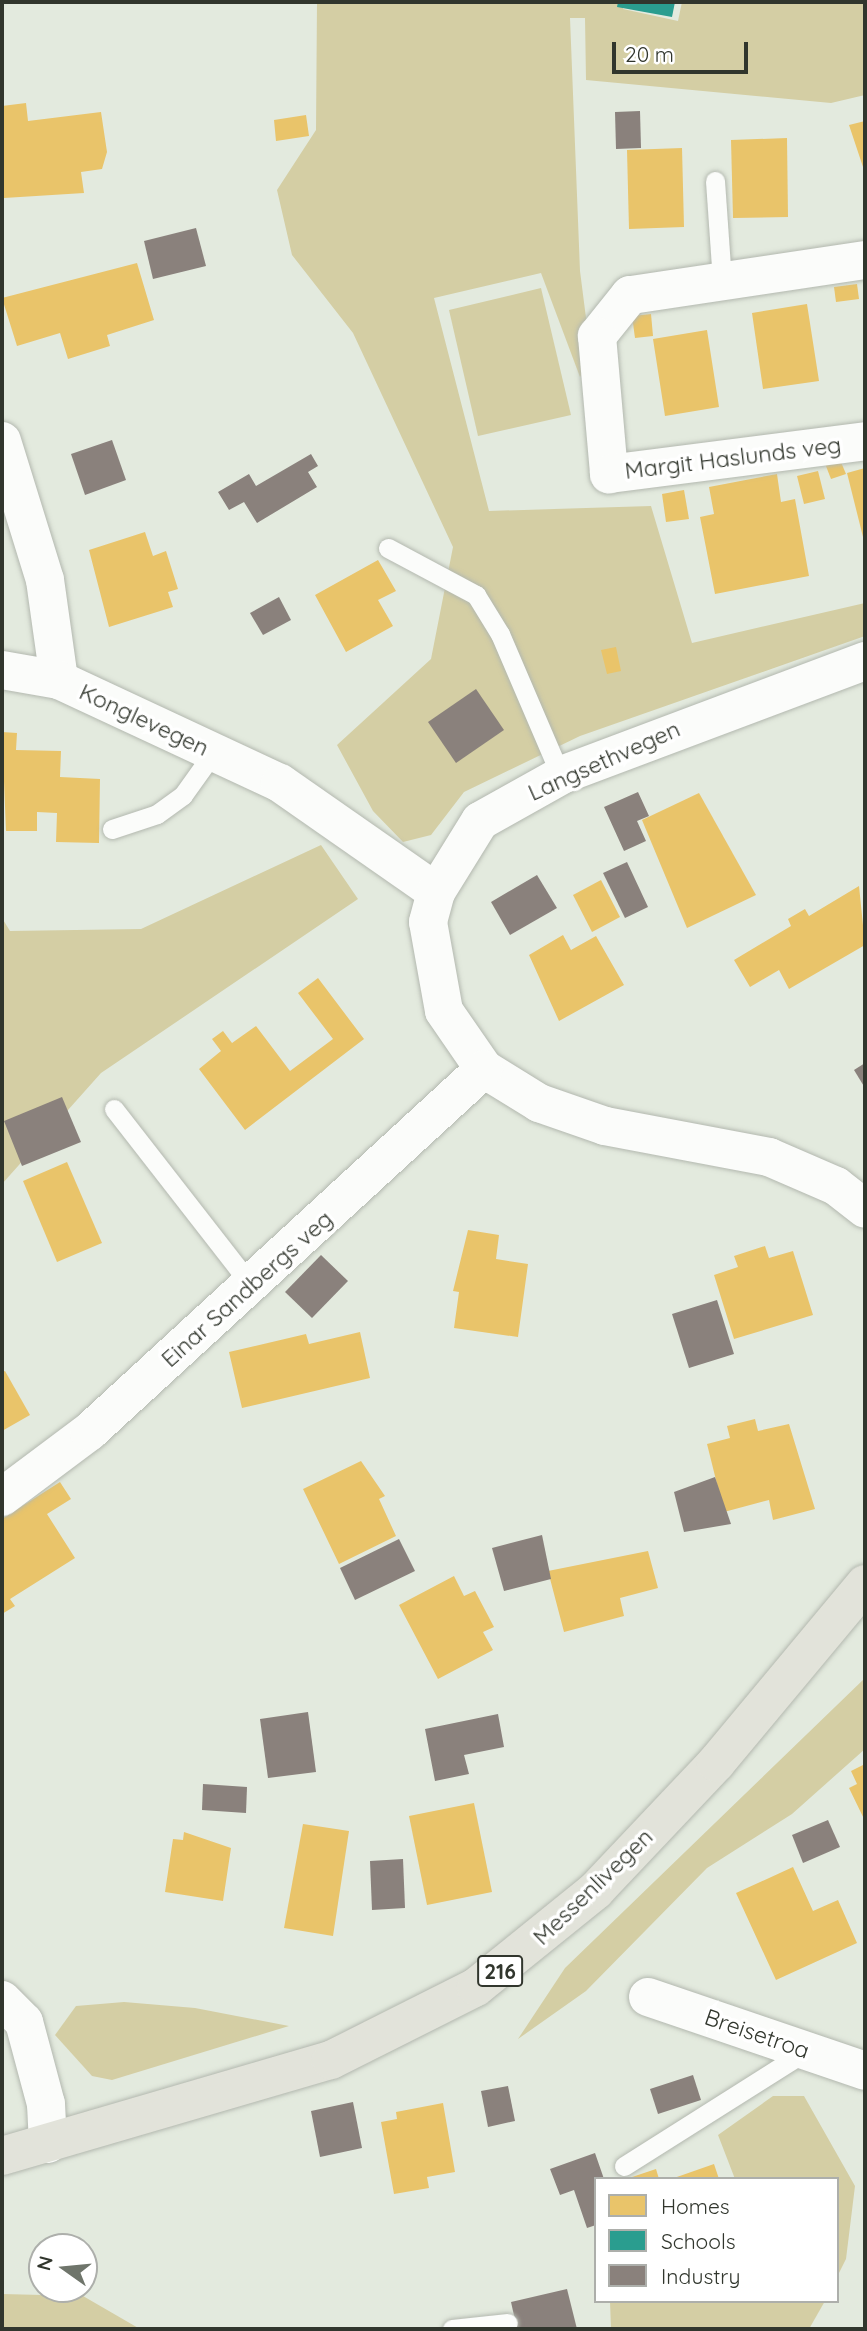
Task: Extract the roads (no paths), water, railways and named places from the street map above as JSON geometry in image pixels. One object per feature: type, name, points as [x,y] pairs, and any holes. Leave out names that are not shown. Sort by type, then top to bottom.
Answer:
[{"type":"main road","name":"Messenlivegen","points":[[2,2156],[331,2060],[476,1987],[596,1890],[716,1763],[865,1584]]},
{"type":"street","name":"Margit Haslunds veg","points":[[865,260],[630,295],[597,336],[609,474],[865,441]]},
{"type":"street","name":"Konglevegen","points":[[2,441],[45,580],[59,680],[213,753],[341,820],[384,862],[436,892]]},
{"type":"street","name":"Langsethvegen","points":[[865,661],[720,711],[561,776],[480,821],[436,892],[429,922],[444,1011],[484,1069],[539,1103],[606,1126],[769,1157],[836,1186],[865,1209]]},
{"type":"street","points":[[2,670],[59,680]]},
{"type":"street","name":"Einar Sandbergs veg","points":[[2,1497],[89,1432],[484,1069]]},
{"type":"street","name":"Breisetroa","points":[[648,1997],[865,2071]]},
{"type":"street","points":[[2,2000],[24,2022],[46,2104],[48,2144]]},
{"type":"lane","points":[[715,181],[722,281]]},
{"type":"lane","points":[[388,548],[476,595],[500,634],[561,776]]},
{"type":"lane","points":[[112,829],[158,814],[183,795],[213,753]]},
{"type":"lane","points":[[114,1108],[251,1285]]},
{"type":"lane","points":[[624,2166],[807,2050]]},
{"type":"lane","points":[[452,2329],[508,2323]]}]
